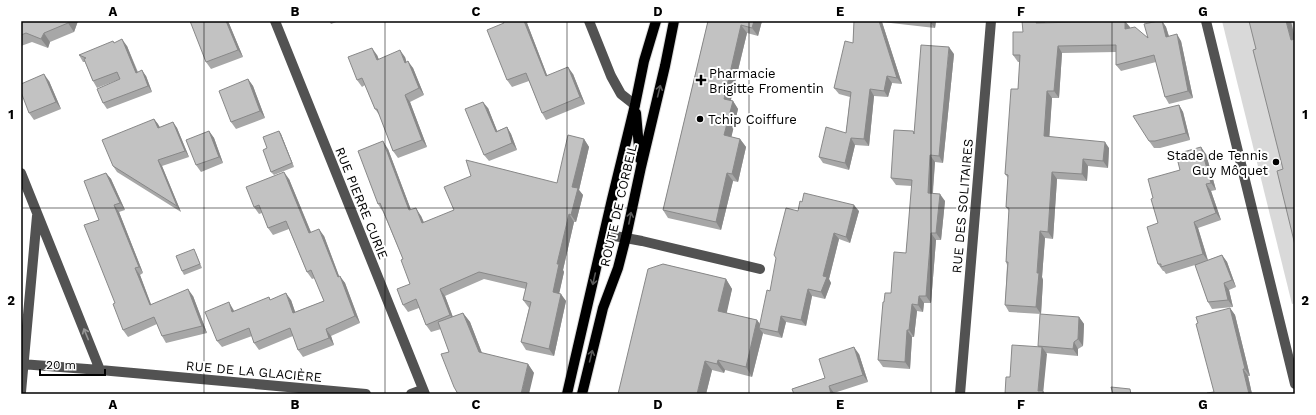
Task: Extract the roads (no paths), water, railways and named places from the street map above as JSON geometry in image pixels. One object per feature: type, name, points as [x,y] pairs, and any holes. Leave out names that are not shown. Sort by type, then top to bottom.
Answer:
[{"type":"main road","name":"ROUTE DE CORBEIL","points":[[567,394],[644,61],[656,21]]},
{"type":"main road","name":"ROUTE DE CORBEIL","points":[[582,394],[602,308],[618,268],[626,238],[674,21]]},
{"type":"main road","points":[[635,105],[641,167]]},
{"type":"street","name":"RUE PIERRE CURIE","points":[[274,21],[423,392]]},
{"type":"street","points":[[589,21],[611,76],[621,94],[635,105]]},
{"type":"street","name":"RUE DES SOLITAIRES","points":[[960,394],[990,21]]},
{"type":"street","points":[[1206,21],[1295,384]]},
{"type":"street","points":[[21,173],[100,370]]},
{"type":"street","points":[[21,392],[22,364],[37,214]]},
{"type":"street","points":[[604,234],[760,269]]},
{"type":"street","name":"RUE DE LA GLACIÈRE","points":[[22,364],[366,394]]},
{"type":"street","points":[[411,394],[423,392]]},
{"type":"place","name":"Pharmacie Brigitte Fromentin","points":[[701,80]]},
{"type":"place","name":"Tchip Coiffure","points":[[700,119]]},
{"type":"place","name":"Stade de Tennis Guy Môquet","points":[[1276,162]]}]
